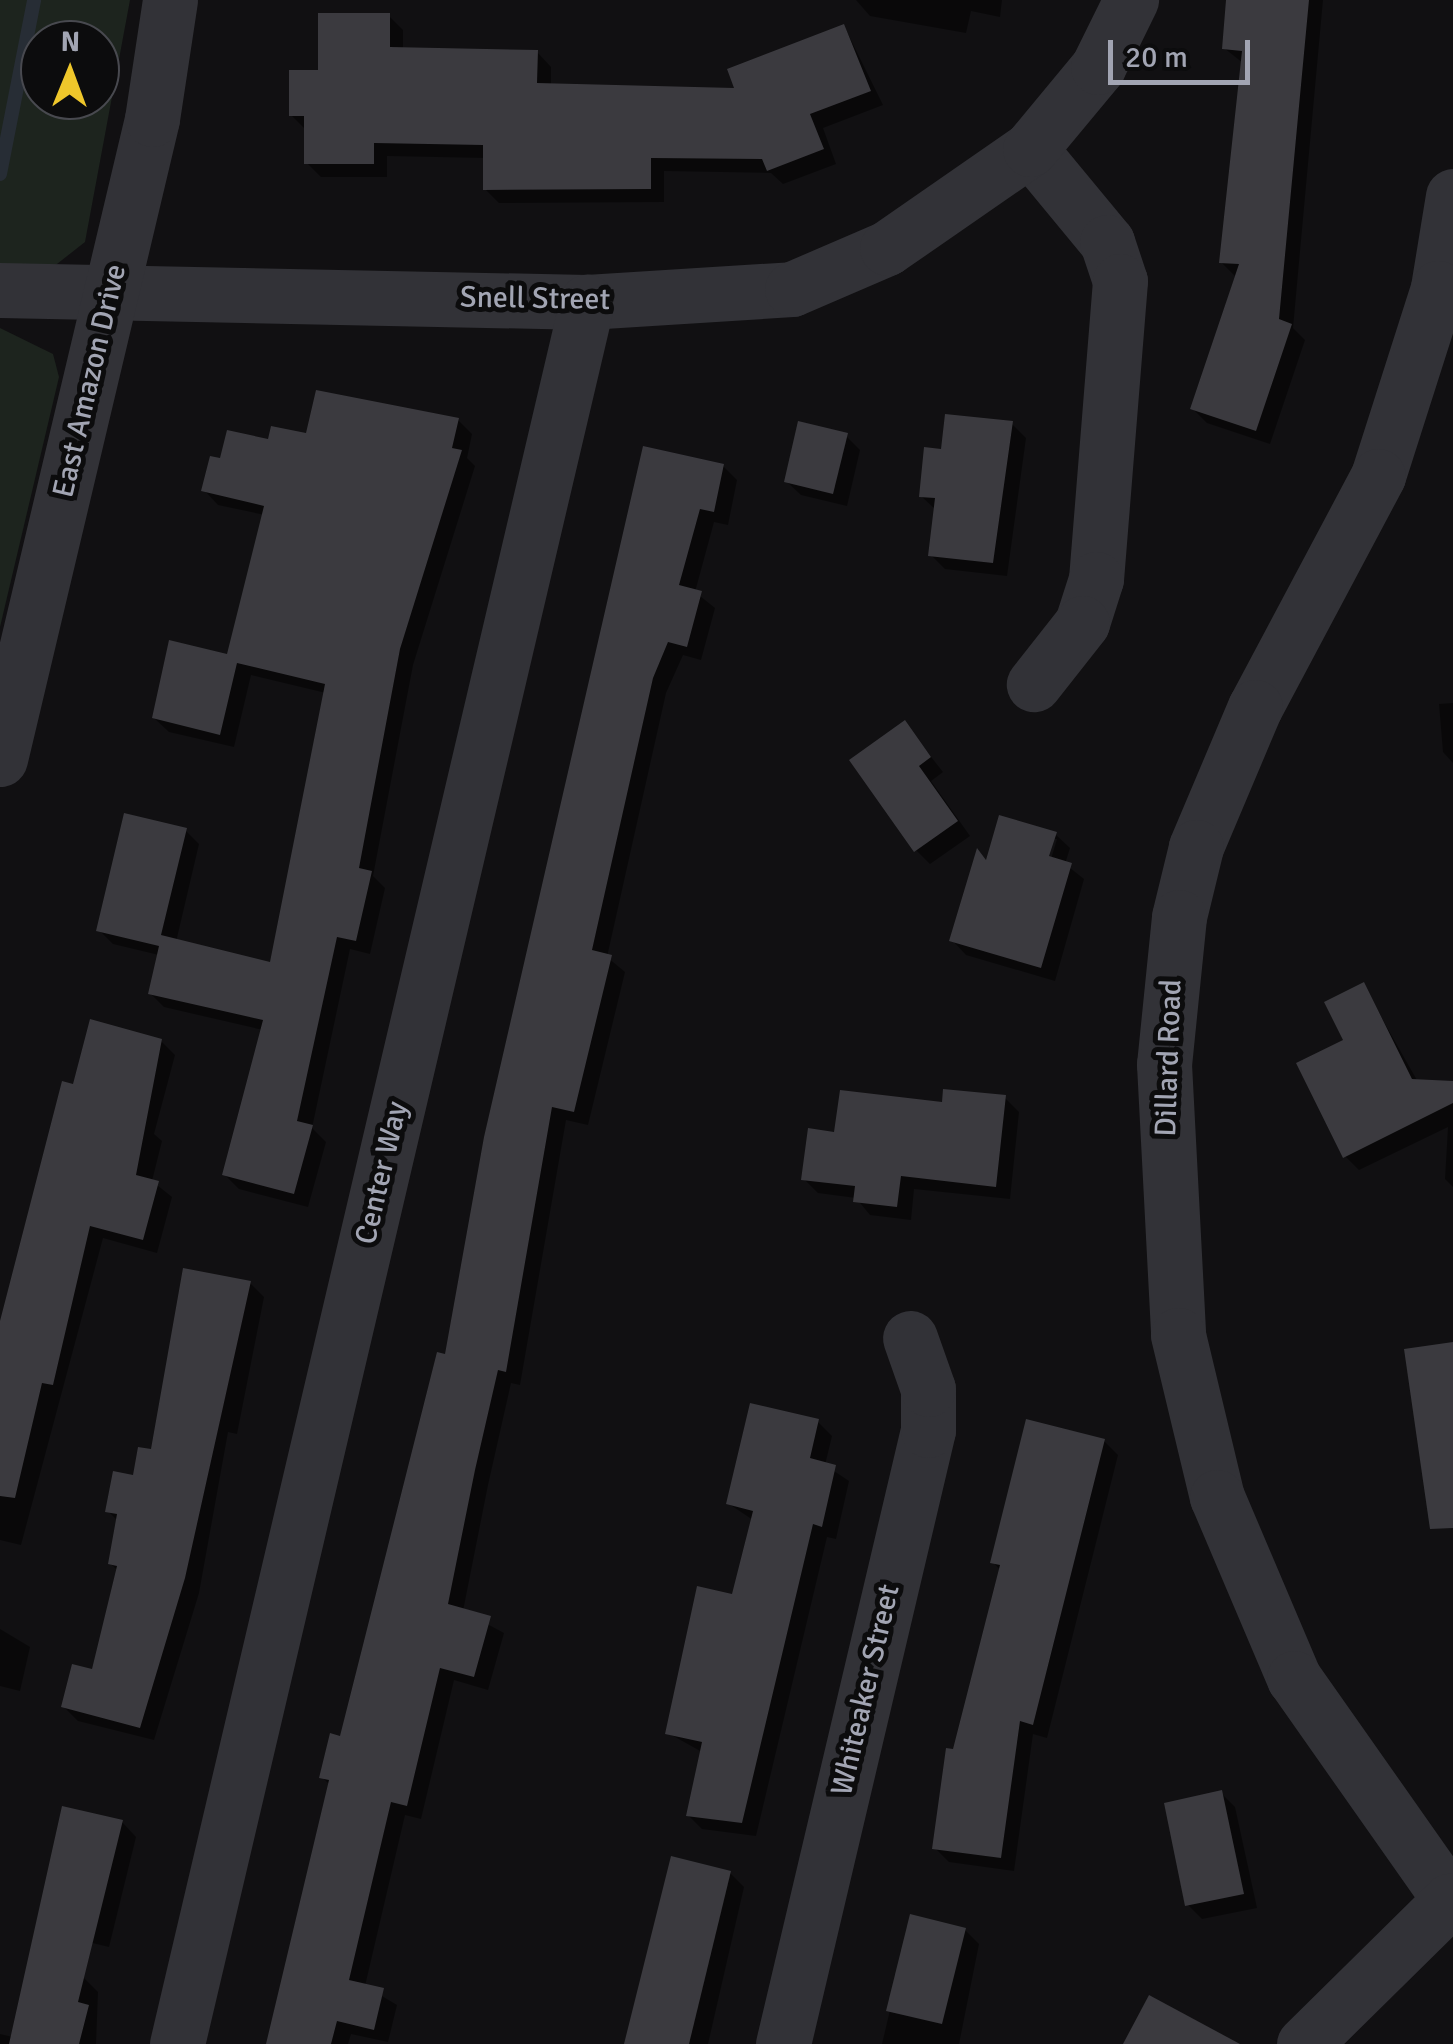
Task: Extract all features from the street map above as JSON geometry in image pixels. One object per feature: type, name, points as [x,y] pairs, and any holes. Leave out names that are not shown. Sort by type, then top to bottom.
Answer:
[{"type":"street","name":"East Amazon Drive","points":[[0,759],[112,292],[170,0]]},
{"type":"street","name":"Snell Street","points":[[0,290],[587,302],[739,296],[843,272],[1030,149],[1098,67],[1131,0]]},
{"type":"street","points":[[1030,149],[1107,242],[1120,281],[1096,579],[1082,622],[1034,684]]},
{"type":"street","name":"Dillard Road","points":[[1451,1902],[1294,1678],[1217,1497],[1178,1335],[1164,1064],[1178,916],[1196,847],[1255,706],[1378,476],[1421,353],[1453,196]]},
{"type":"street","name":"Center Way","points":[[177,2044],[587,302]]},
{"type":"street","name":"Whiteaker Street","points":[[783,2044],[928,1430],[928,1390],[910,1338]]},
{"type":"street","points":[[1304,2044],[1451,1902]]},
{"type":"shaded area","points":[[0,0],[130,0],[120,54],[120,20],[20,20],[20,120],[108,120],[85,242],[57,264],[0,269]]},
{"type":"shaded area","points":[[0,328],[53,354],[59,377],[0,627]]},
{"type":"building","points":[[1226,0],[1309,0],[1279,319],[1292,324],[1256,431],[1190,409],[1239,264],[1219,263],[1242,51],[1222,49]]},
{"type":"building","points":[[318,13],[390,13],[390,47],[538,50],[537,83],[734,88],[727,69],[844,24],[871,91],[810,114],[824,149],[767,171],[762,159],[651,158],[651,189],[483,190],[483,145],[374,143],[374,164],[304,164],[304,116],[289,116],[289,70],[318,70]]},
{"type":"building","points":[[316,390],[459,418],[452,448],[462,450],[400,649],[359,868],[372,871],[356,941],[337,937],[297,1121],[313,1125],[294,1194],[222,1175],[263,1020],[148,994],[159,946],[96,931],[124,813],[187,828],[161,935],[270,962],[325,684],[237,663],[220,735],[152,718],[169,640],[227,654],[264,506],[201,491],[210,456],[220,458],[227,430],[268,439],[271,426],[306,433]]},
{"type":"building","points":[[945,414],[1013,421],[993,563],[928,556],[935,498],[919,497],[924,447],[941,449]]},
{"type":"building","points":[[798,421],[848,433],[833,494],[784,482]]},
{"type":"building","points":[[643,446],[724,464],[714,512],[700,509],[679,585],[702,591],[687,647],[668,642],[653,678],[592,950],[612,955],[574,1112],[552,1107],[506,1372],[498,1370],[475,1470],[448,1604],[491,1616],[474,1677],[440,1668],[407,1806],[391,1802],[349,1980],[384,1988],[374,2030],[337,2021],[331,2044],[266,2044],[329,1780],[319,1778],[330,1733],[340,1736],[437,1352],[445,1354],[484,1137]]},
{"type":"building","points":[[905,720],[931,757],[919,766],[958,821],[914,852],[849,760]]},
{"type":"building","points":[[999,815],[1057,832],[1049,856],[1072,863],[1041,968],[949,941],[977,848],[986,860]]},
{"type":"building","points":[[1364,982],[1412,1079],[1453,1081],[1453,1103],[1343,1158],[1296,1063],[1343,1040],[1324,1002]]},
{"type":"building","points":[[90,1019],[162,1039],[136,1175],[159,1181],[143,1240],[90,1226],[53,1385],[42,1383],[15,1498],[0,1496],[0,1321],[62,1081],[73,1084]]},
{"type":"building","points":[[943,1089],[1006,1095],[996,1187],[901,1176],[897,1207],[853,1202],[855,1186],[801,1180],[808,1128],[834,1132],[840,1090],[942,1102]]},
{"type":"building","points":[[183,1268],[251,1281],[185,1578],[140,1728],[61,1707],[72,1664],[92,1669],[117,1566],[108,1564],[117,1514],[105,1512],[113,1471],[133,1475],[138,1447],[151,1449]]},
{"type":"building","points":[[1453,1342],[1453,1528],[1430,1529],[1404,1349]]},
{"type":"building","points":[[750,1403],[819,1419],[810,1458],[836,1465],[822,1527],[813,1524],[742,1823],[686,1816],[702,1742],[665,1734],[697,1586],[732,1594],[753,1511],[726,1504]]},
{"type":"building","points":[[1026,1419],[1105,1439],[1033,1725],[1020,1721],[1001,1858],[932,1849],[946,1748],[953,1749],[1000,1565],[990,1563]]},
{"type":"building","points":[[1222,1790],[1244,1894],[1185,1906],[1164,1803]]},
{"type":"building","points":[[62,1806],[123,1820],[78,2002],[89,2005],[79,2044],[9,2044]]},
{"type":"building","points":[[671,1856],[731,1871],[689,2044],[624,2044]]},
{"type":"building","points":[[910,1914],[966,1928],[942,2024],[886,2011]]},
{"type":"building","points":[[1149,1995],[1240,2044],[1123,2044]]},
{"type":"waterway","points":[[0,174],[34,0]]}]
